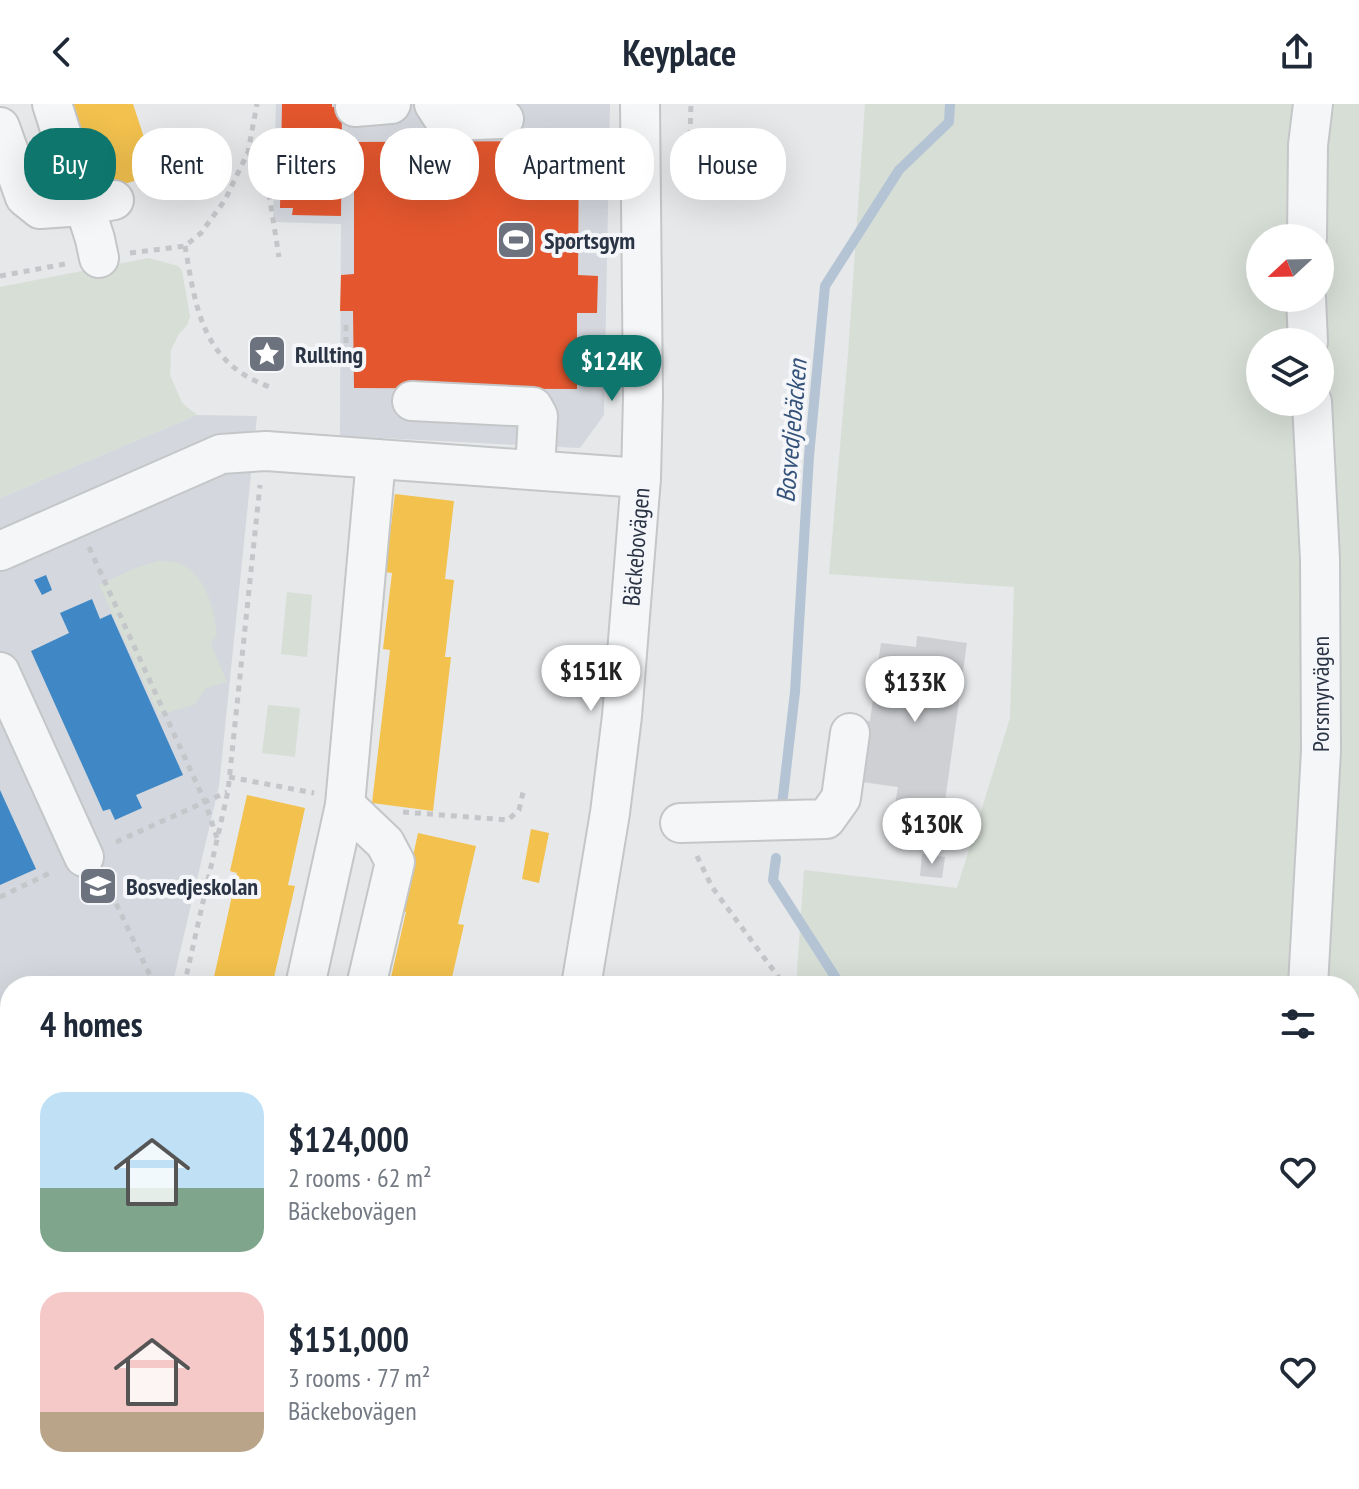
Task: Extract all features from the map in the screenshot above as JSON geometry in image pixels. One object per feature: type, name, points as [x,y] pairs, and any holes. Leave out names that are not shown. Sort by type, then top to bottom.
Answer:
[{"type":"street","points":[[52,104],[99,203],[99,258]]},
{"type":"street","points":[[434,104],[445,121],[504,119]]},
{"type":"street","name":"Bäckebovägen","points":[[583,976],[621,730],[641,478],[640,104]]},
{"type":"street","points":[[1307,224],[1308,145],[1313,104]]},
{"type":"street","points":[[0,127],[25,197],[40,209],[99,203]]},
{"type":"street","points":[[412,401],[533,407],[538,416],[535,470]]},
{"type":"street","name":"Porsmyrvägen","points":[[1309,976],[1321,751],[1320,559],[1313,416]]},
{"type":"street","points":[[0,551],[221,454],[266,451],[641,478]]},
{"type":"street","points":[[307,976],[345,805],[376,459]]},
{"type":"street","points":[[2,681],[95,868]]},
{"type":"street","points":[[680,823],[826,819],[841,798],[850,733]]},
{"type":"street","points":[[345,805],[385,843],[395,862],[368,976]]},
{"type":"path","points":[[252,128],[257,104]]},
{"type":"path","points":[[690,128],[691,104]]},
{"type":"path","points":[[0,276],[185,246],[201,233],[225,200],[248,152]]},
{"type":"path","points":[[270,200],[279,257]]},
{"type":"path","points":[[185,246],[199,316],[210,340],[238,372],[270,387]]},
{"type":"path","points":[[346,319],[346,355]]},
{"type":"path","points":[[186,976],[228,791],[266,451]]},
{"type":"path","points":[[85,537],[205,802],[217,838]]},
{"type":"path","points":[[229,777],[326,795],[345,805]]},
{"type":"path","points":[[397,811],[508,820],[519,810],[524,788]]},
{"type":"path","points":[[680,823],[712,887],[778,976]]},
{"type":"path","points":[[95,868],[150,976]]},
{"type":"shaded area","points":[[276,104],[610,104],[610,128],[495,128],[495,200],[608,200],[604,415],[580,448],[340,436],[341,224],[273,222],[274,200],[364,200],[364,128],[275,128]]},
{"type":"shaded area","points":[[865,104],[1359,104],[1359,976],[797,976],[804,870],[957,888],[1010,718],[1014,587],[829,574]]},
{"type":"shaded area","points":[[149,258],[178,266],[182,271],[190,316],[171,350],[170,375],[182,403],[197,415],[0,498],[0,287]]},
{"type":"shaded area","name":"Bosvedjeskolan","points":[[197,415],[257,416],[219,786],[174,976],[0,976],[0,498]]},
{"type":"shaded area","points":[[158,561],[176,562],[202,583],[216,625],[217,635],[211,644],[227,682],[206,688],[194,705],[159,715],[99,585]]},
{"type":"shaded area","points":[[287,592],[312,595],[307,657],[281,654]]},
{"type":"shaded area","points":[[268,705],[300,708],[295,757],[262,753]]},
{"type":"building: Homes","points":[[70,104],[133,104],[141,128],[132,128],[132,182],[116,187],[116,128],[78,128]]},
{"type":"building: Homes","points":[[395,494],[454,501],[445,579],[454,580],[445,657],[451,657],[433,811],[372,803],[390,650],[383,649],[392,573],[385,572]]},
{"type":"building: Homes","points":[[247,795],[305,808],[288,885],[295,886],[274,976],[214,976],[237,873],[230,871]]},
{"type":"building: Homes","points":[[531,829],[549,833],[539,883],[522,879]]},
{"type":"building: Homes","points":[[418,833],[476,846],[458,924],[464,925],[452,976],[391,976],[406,912],[401,911]]},
{"type":"building: Shops","points":[[282,104],[332,104],[332,107],[342,107],[342,128],[282,128]]},
{"type":"building: Shops","points":[[479,141],[495,141],[495,200],[579,200],[578,275],[598,276],[597,313],[577,313],[577,389],[354,388],[353,311],[340,311],[341,275],[354,274],[354,200],[364,200],[364,142],[380,142],[380,200],[479,200]]},
{"type":"building: Shops","points":[[280,200],[341,200],[341,216],[292,215],[293,208],[280,208]]},
{"type":"building: Schools","points":[[46,575],[52,590],[42,595],[34,580]]},
{"type":"building: Schools","points":[[92,599],[100,619],[111,614],[183,775],[136,795],[142,808],[115,820],[110,809],[103,811],[31,651],[69,633],[60,613]]},
{"type":"building: Schools","points":[[0,790],[36,869],[0,885]]},
{"type":"building: Other","points":[[917,636],[967,643],[942,823],[893,816],[898,787],[862,782],[867,750],[858,749],[862,720],[870,721],[881,643],[916,647]]},
{"type":"building: Other","points":[[922,854],[945,857],[942,878],[920,876]]},
{"type":"waterway","name":"Bosvedjebäcken","points":[[782,805],[795,692],[809,456],[825,286],[899,170],[949,122],[950,104]]},
{"type":"waterway","name":"Bosvedjebäcken","points":[[776,858],[773,880],[835,976]]},
{"type":"place","name":"Sportsgym","points":[[516,240]]},
{"type":"place","name":"Rullting","points":[[267,354]]},
{"type":"place","name":"Bosvedjeskolan","points":[[98,886]]}]
